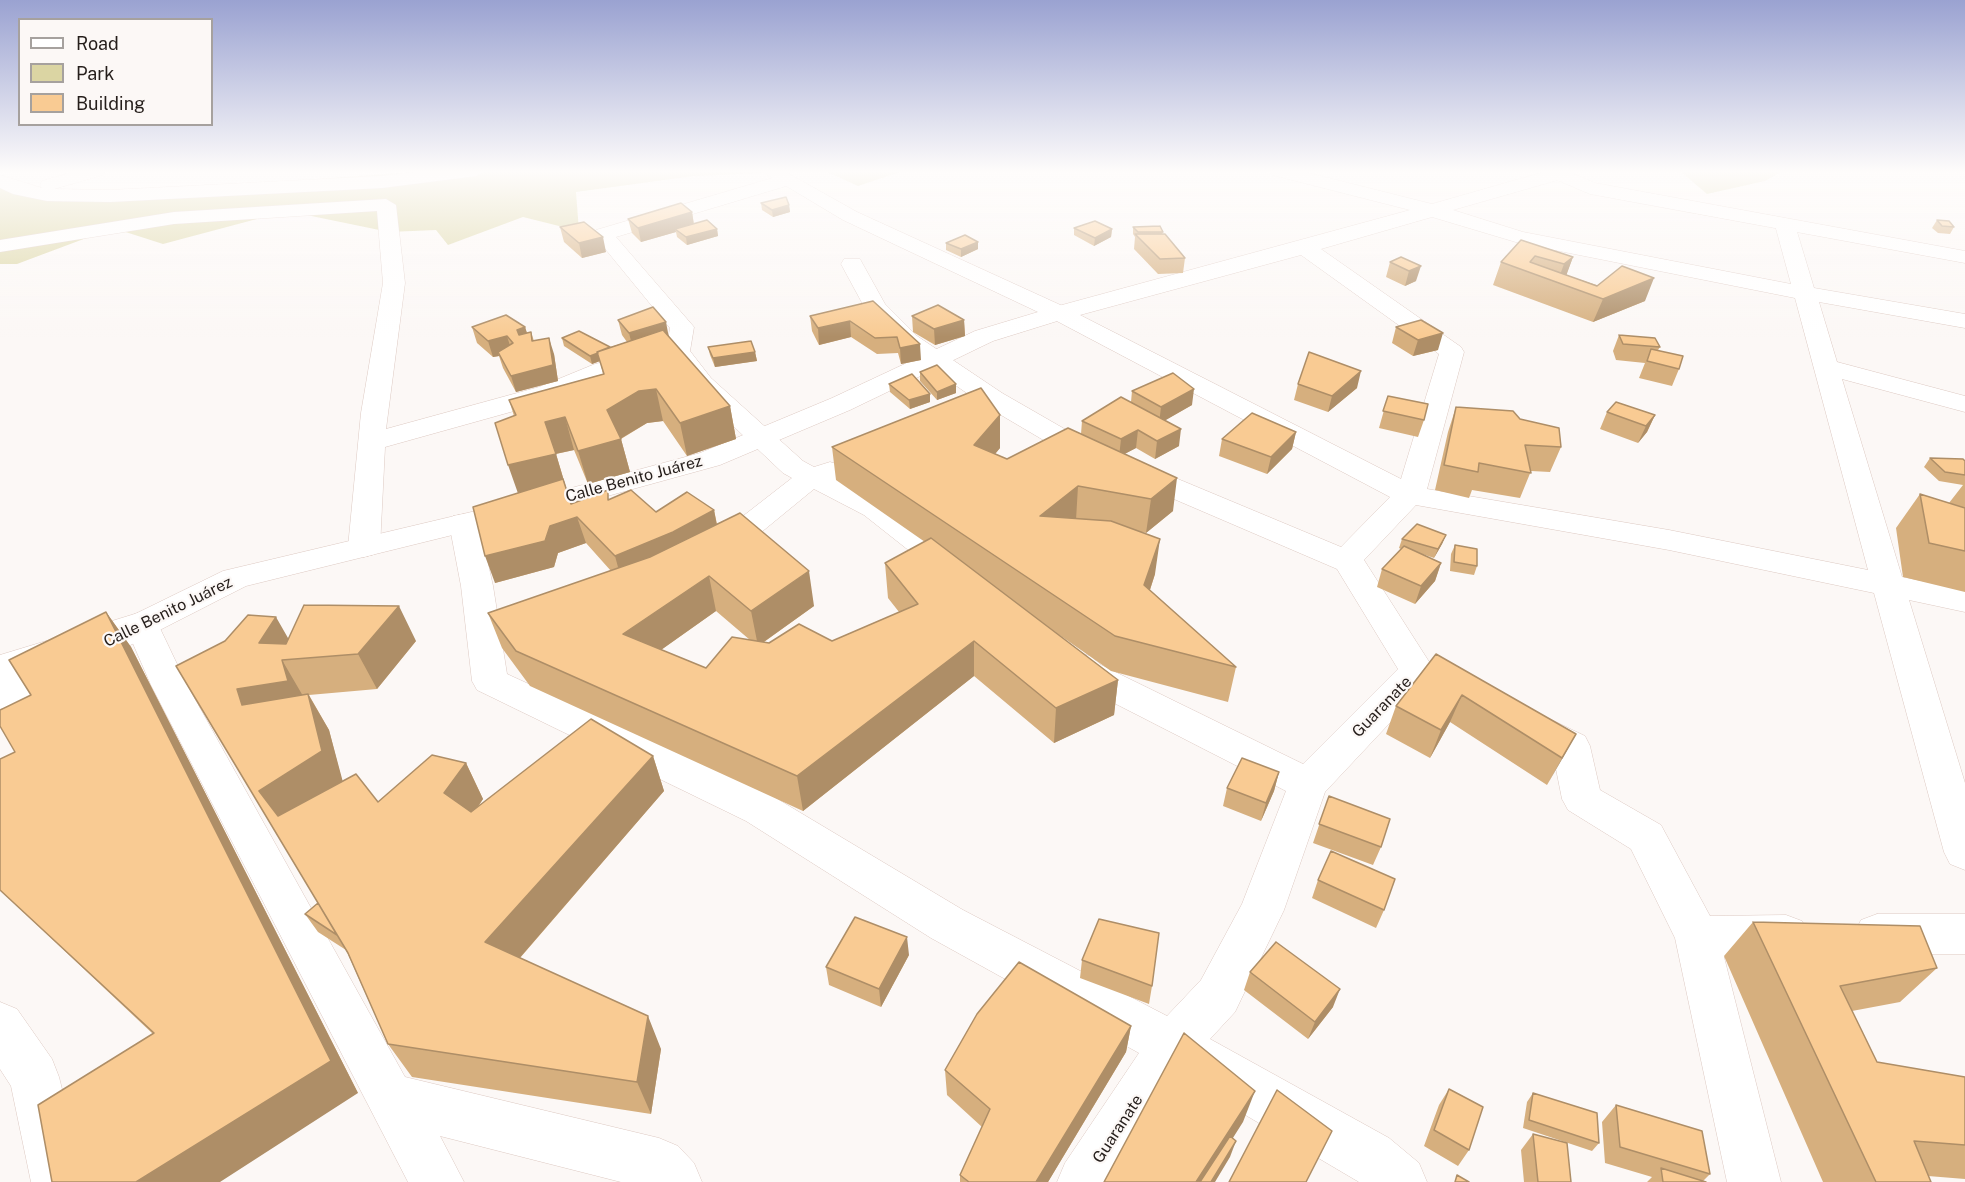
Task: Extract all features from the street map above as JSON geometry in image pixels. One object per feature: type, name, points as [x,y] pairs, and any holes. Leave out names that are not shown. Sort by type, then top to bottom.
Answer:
[{"type":"street","points":[[0,246],[123,226]]},
{"type":"street","points":[[364,547],[372,442],[394,283],[388,226]]},
{"type":"street","points":[[627,226],[603,234],[682,327],[678,352],[702,382],[793,467],[875,509],[977,588]]},
{"type":"street","points":[[872,226],[1059,313],[1409,495],[1669,540],[1965,601]]},
{"type":"street","name":"Calle Benito Juárez","points":[[0,696],[235,578],[464,523],[699,462],[762,440],[984,336],[1059,313],[1376,226]]},
{"type":"street","points":[[1484,226],[1519,237],[1804,293],[1965,321]]},
{"type":"street","points":[[1785,226],[1965,852]]},
{"type":"street","points":[[1792,226],[1965,256]]},
{"type":"street","points":[[852,264],[875,307],[908,341],[993,399],[1072,445],[1349,562],[1347,559],[1409,495],[1452,352],[1304,247]]},
{"type":"street","points":[[372,442],[548,393],[604,369],[678,352]]},
{"type":"street","points":[[1826,367],[1965,404]]},
{"type":"street","points":[[964,416],[993,399]]},
{"type":"street","points":[[691,562],[731,541],[812,477],[855,462]]},
{"type":"street","points":[[464,523],[477,586],[501,636],[489,681],[760,809],[946,924],[1173,1045],[1370,1157],[1400,1182]]},
{"type":"street","name":"Guaranate","points":[[1084,1182],[1173,1045],[1218,996],[1262,910],[1308,783],[1417,671],[1349,562]]},
{"type":"street","points":[[0,668],[141,624],[169,685],[389,1098],[437,1182]]},
{"type":"street","points":[[1051,645],[1089,674],[1308,783]]},
{"type":"street","points":[[1411,660],[1451,682]]},
{"type":"street","points":[[1501,708],[1571,746],[1582,799],[1646,837],[1696,937],[1754,1182]]},
{"type":"street","points":[[1696,937],[1965,934]]},
{"type":"street","points":[[0,1025],[34,1077],[58,1182]]},
{"type":"street","points":[[389,1098],[658,1165],[675,1182]]},
{"type":"green space","points":[[0,226],[230,226],[163,244],[113,228],[17,264],[0,264]]},
{"type":"green space","points":[[361,226],[498,226],[448,245],[436,230],[389,232]]},
{"type":"green space","points":[[560,226],[579,226],[579,231]]},
{"type":"building","points":[[589,226],[603,237],[579,243],[560,227]]},
{"type":"building","points":[[685,226],[714,226],[717,229],[686,237],[675,229]]},
{"type":"building","points":[[1106,226],[1112,229],[1095,238],[1074,228]]},
{"type":"building","points":[[1160,226],[1163,232],[1138,232],[1133,227]]},
{"type":"building","points":[[1135,234],[1165,234],[1185,258],[1160,259]]},
{"type":"building","points":[[965,235],[978,242],[961,249],[946,243]]},
{"type":"building","points":[[1521,240],[1573,257],[1564,264],[1535,256],[1530,262],[1597,286],[1622,266],[1654,278],[1603,299],[1501,262]]},
{"type":"building","points":[[1401,257],[1421,266],[1409,271],[1390,262]]},
{"type":"building","points":[[873,301],[920,344],[900,348],[897,337],[875,338],[850,321],[818,328],[810,316]]},
{"type":"building","points":[[938,305],[964,320],[934,329],[912,316]]},
{"type":"building","points":[[653,307],[666,322],[629,333],[618,320]]},
{"type":"building","points":[[506,315],[525,327],[517,330],[519,335],[531,332],[532,341],[549,338],[553,365],[511,376],[498,352],[513,343],[507,336],[488,341],[472,327]]},
{"type":"building","points":[[1421,320],[1443,333],[1418,340],[1396,327]]},
{"type":"building","points":[[663,330],[730,406],[680,423],[656,389],[639,391],[607,410],[621,439],[578,451],[565,417],[545,422],[556,454],[508,465],[495,423],[516,415],[509,400],[604,374],[597,352]]},
{"type":"building","points":[[579,331],[610,347],[590,356],[562,338]]},
{"type":"building","points":[[1619,335],[1655,338],[1660,347],[1623,344]]},
{"type":"building","points":[[751,341],[755,352],[713,358],[708,347]]},
{"type":"building","points":[[1651,349],[1683,356],[1679,369],[1647,361]]},
{"type":"building","points":[[1309,352],[1361,371],[1332,396],[1298,384]]},
{"type":"building","points":[[937,365],[956,384],[937,392],[920,372]]},
{"type":"building","points":[[1173,373],[1194,389],[1161,407],[1132,391]]},
{"type":"building","points":[[912,374],[930,394],[909,400],[889,384]]},
{"type":"building","points":[[981,388],[1000,415],[974,445],[1007,459],[1068,428],[1177,478],[1151,499],[1078,486],[1040,516],[1111,521],[1160,539],[1144,585],[1236,667],[1115,636],[832,447]]},
{"type":"building","points":[[1388,396],[1428,404],[1424,420],[1383,411]]},
{"type":"building","points":[[1121,397],[1181,429],[1157,441],[1138,430],[1121,439],[1082,421]]},
{"type":"building","points":[[1616,402],[1655,415],[1646,426],[1607,412]]},
{"type":"building","points":[[1456,407],[1513,411],[1520,419],[1559,428],[1561,447],[1525,445],[1531,473],[1479,463],[1478,472],[1444,465]]},
{"type":"building","points":[[1252,413],[1296,432],[1271,457],[1222,439]]},
{"type":"building","points":[[1930,458],[1963,459],[1965,475],[1945,472]]},
{"type":"building","points":[[563,479],[571,504],[608,490],[608,500],[631,490],[656,512],[687,492],[714,510],[673,532],[615,556],[577,517],[550,526],[545,541],[485,556],[473,507]]},
{"type":"building","points":[[1920,494],[1965,508],[1965,551],[1929,543]]},
{"type":"building","points":[[740,513],[809,571],[751,611],[709,576],[623,634],[706,668],[732,637],[769,643],[799,624],[832,641],[918,604],[885,563],[931,538],[1118,680],[1056,708],[974,641],[797,776],[516,651],[488,613],[650,557]]},
{"type":"building","points":[[1417,524],[1446,535],[1438,549],[1402,539]]},
{"type":"building","points":[[1455,545],[1477,549],[1477,566],[1454,562]]},
{"type":"building","points":[[1404,546],[1441,563],[1421,586],[1382,569]]},
{"type":"building","points":[[304,605],[399,606],[358,654],[282,660],[288,681],[237,689],[242,705],[308,694],[322,751],[259,791],[278,816],[356,774],[378,802],[432,755],[466,763],[444,793],[471,812],[591,719],[653,756],[485,942],[648,1016],[637,1082],[388,1044],[348,953],[176,666],[225,641],[248,615],[276,617],[259,643],[286,644]]},
{"type":"building","points":[[106,612],[331,1061],[136,1182],[52,1182],[38,1105],[154,1033],[0,890],[0,759],[15,752],[0,726],[0,710],[31,695],[9,660]]},
{"type":"building","points":[[1436,654],[1576,734],[1562,758],[1462,695],[1441,730],[1396,706]]},
{"type":"building","points":[[1242,758],[1279,772],[1266,803],[1227,788]]},
{"type":"building","points":[[1329,796],[1390,819],[1381,847],[1319,824]]},
{"type":"building","points":[[1331,851],[1395,879],[1384,910],[1318,880]]},
{"type":"building","points":[[318,903],[337,935],[305,914]]},
{"type":"building","points":[[855,917],[907,937],[879,989],[826,967]]},
{"type":"building","points":[[1099,919],[1159,933],[1152,986],[1082,960]]},
{"type":"building","points":[[1753,922],[1920,926],[1937,968],[1840,986],[1877,1062],[1965,1077],[1965,1145],[1914,1141],[1931,1182],[1876,1182]]},
{"type":"building","points":[[1276,942],[1340,989],[1315,1022],[1250,972]]},
{"type":"building","points":[[1019,962],[1131,1026],[1036,1182],[969,1182],[960,1175],[990,1109],[945,1070],[977,1014]]},
{"type":"building","points":[[1184,1033],[1255,1091],[1196,1182],[1104,1182]]},
{"type":"building","points":[[1449,1089],[1483,1107],[1469,1150],[1434,1130]]},
{"type":"building","points":[[1277,1090],[1332,1131],[1306,1182],[1229,1182]]},
{"type":"building","points":[[1533,1093],[1597,1113],[1599,1143],[1529,1120]]},
{"type":"building","points":[[1616,1105],[1702,1131],[1710,1174],[1620,1147]]},
{"type":"building","points":[[1533,1134],[1567,1143],[1571,1182],[1538,1182]]},
{"type":"building","points":[[1230,1136],[1236,1141],[1211,1182],[1200,1182]]},
{"type":"building","points":[[1661,1168],[1706,1182],[1663,1182]]},
{"type":"building","points":[[1457,1175],[1469,1182],[1455,1182]]}]
